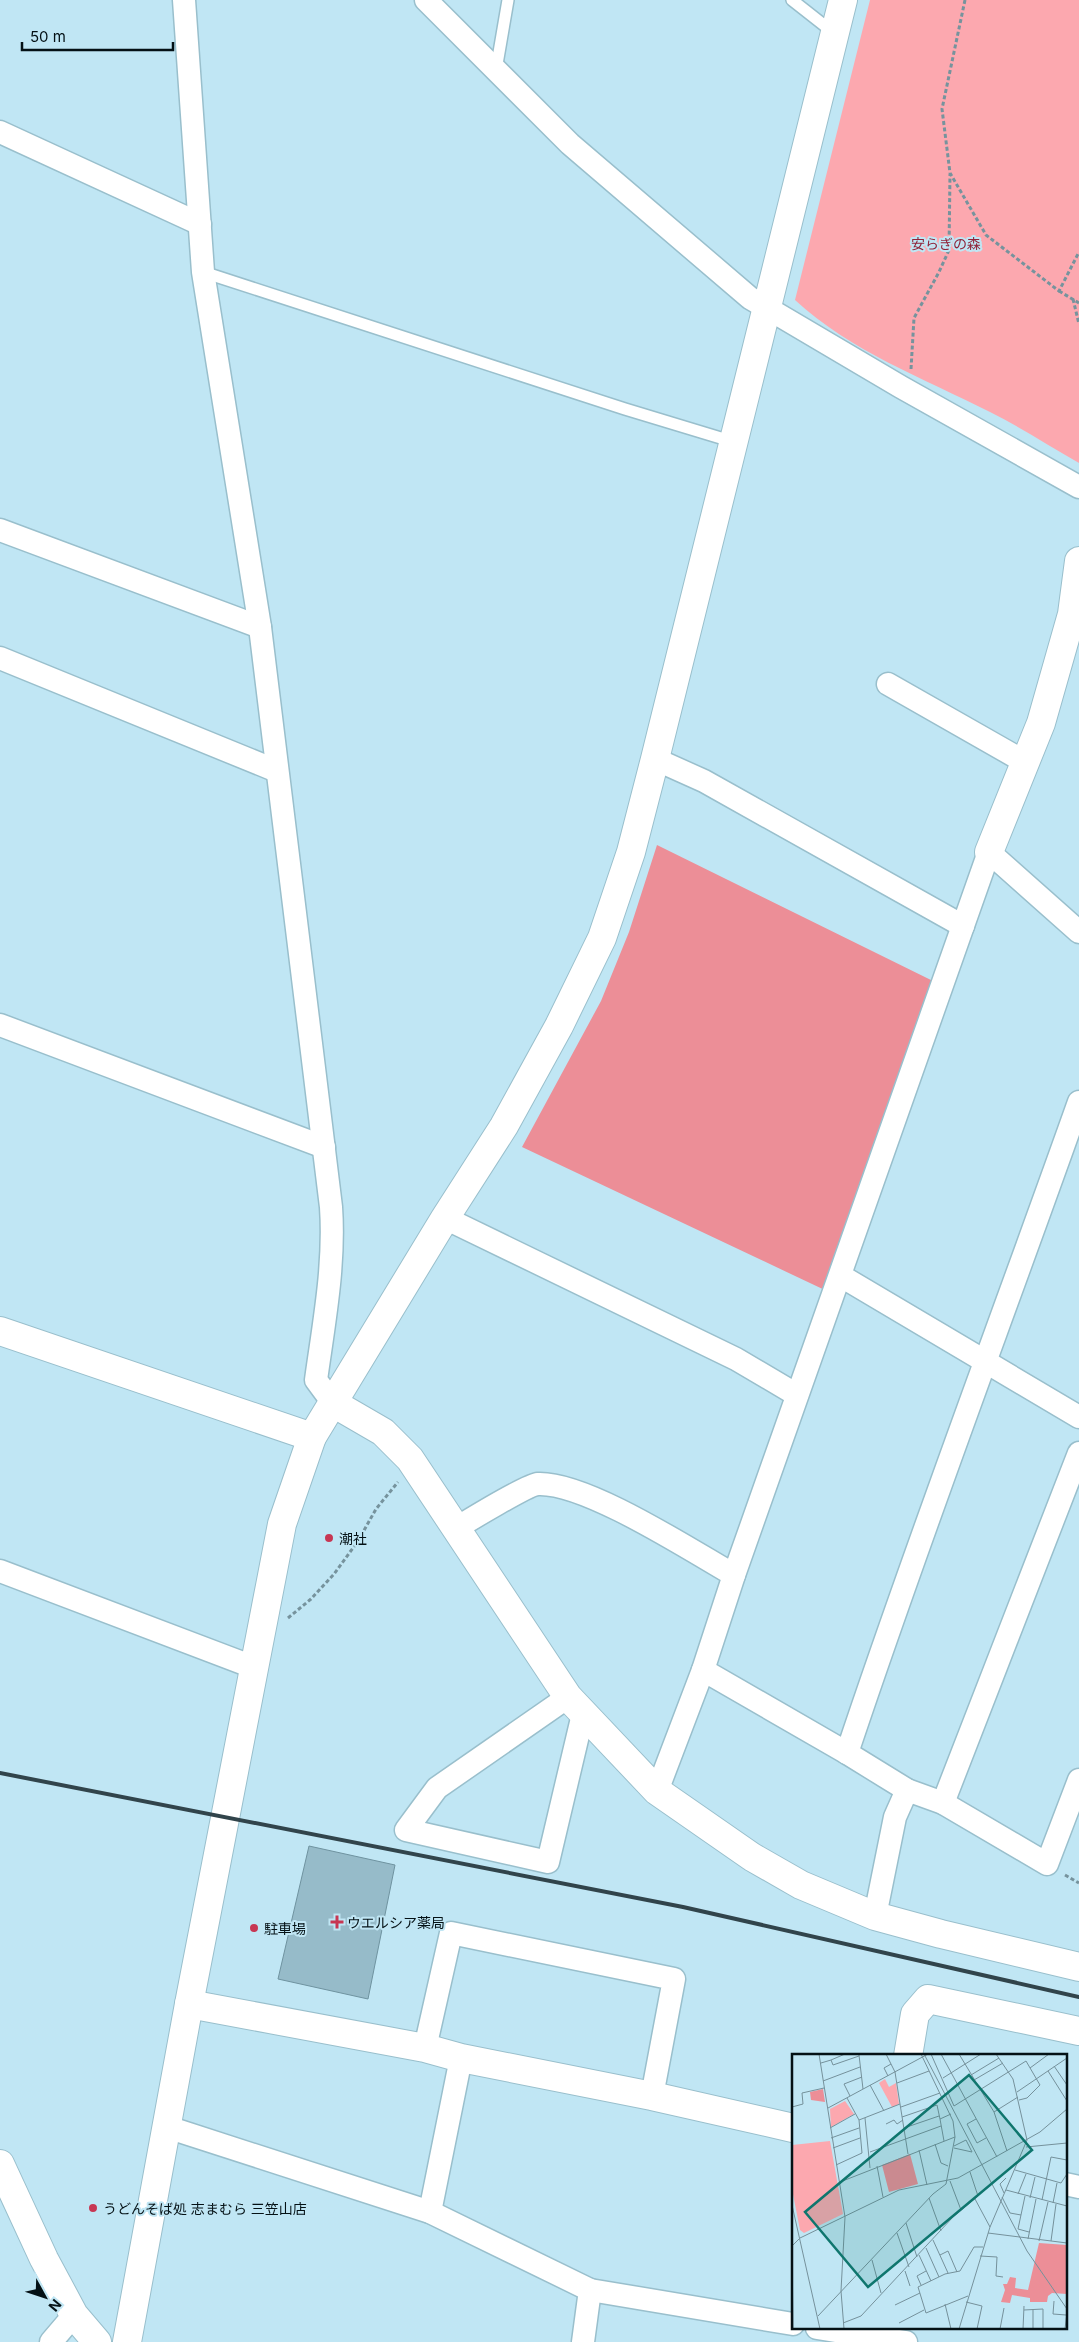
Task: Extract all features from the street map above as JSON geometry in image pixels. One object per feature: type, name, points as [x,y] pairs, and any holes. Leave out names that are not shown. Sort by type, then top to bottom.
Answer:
[{"type":"street","points":[[184,0],[203,272],[260,627],[324,1147],[333,1238],[316,1380],[333,1403],[383,1432],[413,1464],[576,1706],[657,1791],[752,1857],[801,1885],[875,1916],[1079,1967]]},
{"type":"street","points":[[426,0],[495,72],[570,144],[750,298],[901,387],[1079,487]]},
{"type":"street","points":[[127,2342],[188,2004],[282,1524],[312,1437],[445,1218],[504,1126],[559,1026],[602,938],[631,852],[655,759],[843,0]]},
{"type":"street","points":[[0,132],[200,224]]},
{"type":"street","points":[[0,530],[260,627]]},
{"type":"street","points":[[657,1791],[703,1670],[734,1575],[841,1276],[988,852],[1041,724],[1072,614],[1079,561]]},
{"type":"street","points":[[0,658],[278,771]]},
{"type":"street","points":[[888,684],[1025,762]]},
{"type":"street","points":[[655,759],[704,781],[963,926]]},
{"type":"street","points":[[988,852],[1079,932]]},
{"type":"street","points":[[0,1025],[324,1147]]},
{"type":"street","points":[[846,1753],[905,1581],[987,1362],[1079,1102]]},
{"type":"street","points":[[445,1218],[736,1359],[797,1395]]},
{"type":"street","points":[[841,1276],[1079,1417]]},
{"type":"street","points":[[0,1331],[312,1437]]},
{"type":"street","points":[[944,1803],[1079,1453]]},
{"type":"street","points":[[455,1529],[537,1484],[580,1491],[644,1524],[734,1575]]},
{"type":"street","points":[[0,1571],[254,1667]]},
{"type":"street","points":[[703,1670],[907,1790],[944,1803],[1047,1864],[1079,1780]]},
{"type":"street","points":[[576,1706],[548,1862],[406,1830],[437,1788],[576,1706]]},
{"type":"street","points":[[875,1916],[895,1817],[907,1790]]},
{"type":"street","points":[[425,2048],[451,1933],[674,1979],[652,2096]]},
{"type":"street","points":[[908,2054],[915,2014],[928,1999],[1079,2031]]},
{"type":"street","points":[[188,2004],[425,2048],[461,2058],[652,2096],[792,2128]]},
{"type":"street","points":[[430,2212],[461,2058]]},
{"type":"street","points":[[167,2127],[430,2212],[590,2290],[792,2324]]},
{"type":"street","points":[[0,2164],[44,2258],[74,2315],[98,2342]]},
{"type":"street","points":[[1066,2184],[1079,2187]]},
{"type":"street","points":[[583,2342],[590,2290]]},
{"type":"street","points":[[51,2342],[74,2315]]},
{"type":"street","points":[[830,2330],[906,2342]]},
{"type":"lane","points":[[495,72],[508,0]]},
{"type":"lane","points":[[792,0],[835,34]]},
{"type":"lane","points":[[203,272],[616,406],[734,442]]},
{"type":"path","points":[[901,387],[911,374],[914,318],[949,250],[950,173],[942,109],[965,0]]},
{"type":"path","points":[[950,173],[986,235],[1059,291],[1079,303]]},
{"type":"path","points":[[1059,291],[1079,252]]},
{"type":"path","points":[[1073,300],[1079,324]]},
{"type":"path","points":[[285,1620],[312,1599],[334,1574],[358,1541],[376,1509],[413,1464]]},
{"type":"green space","name":"安らぎの森","points":[[870,0],[1079,0],[1079,463],[1001,418],[863,349],[816,318],[795,300]]},
{"type":"shaded area","points":[[657,845],[935,982],[829,1292],[522,1147],[601,1001],[629,932]]},
{"type":"building","name":"ウエルシア薬局","points":[[309,1846],[395,1865],[368,1999],[278,1979]]},
{"type":"railway","points":[[0,1773],[683,1907],[1079,1997]]},
{"type":"place","name":"潮社","points":[[329,1538]]},
{"type":"place","name":"ウエルシア薬局","points":[[337,1922]]},
{"type":"place","name":"駐車場","points":[[254,1928]]},
{"type":"place","name":"うどんそば処 志まむら 三笠山店","points":[[93,2208]]}]
